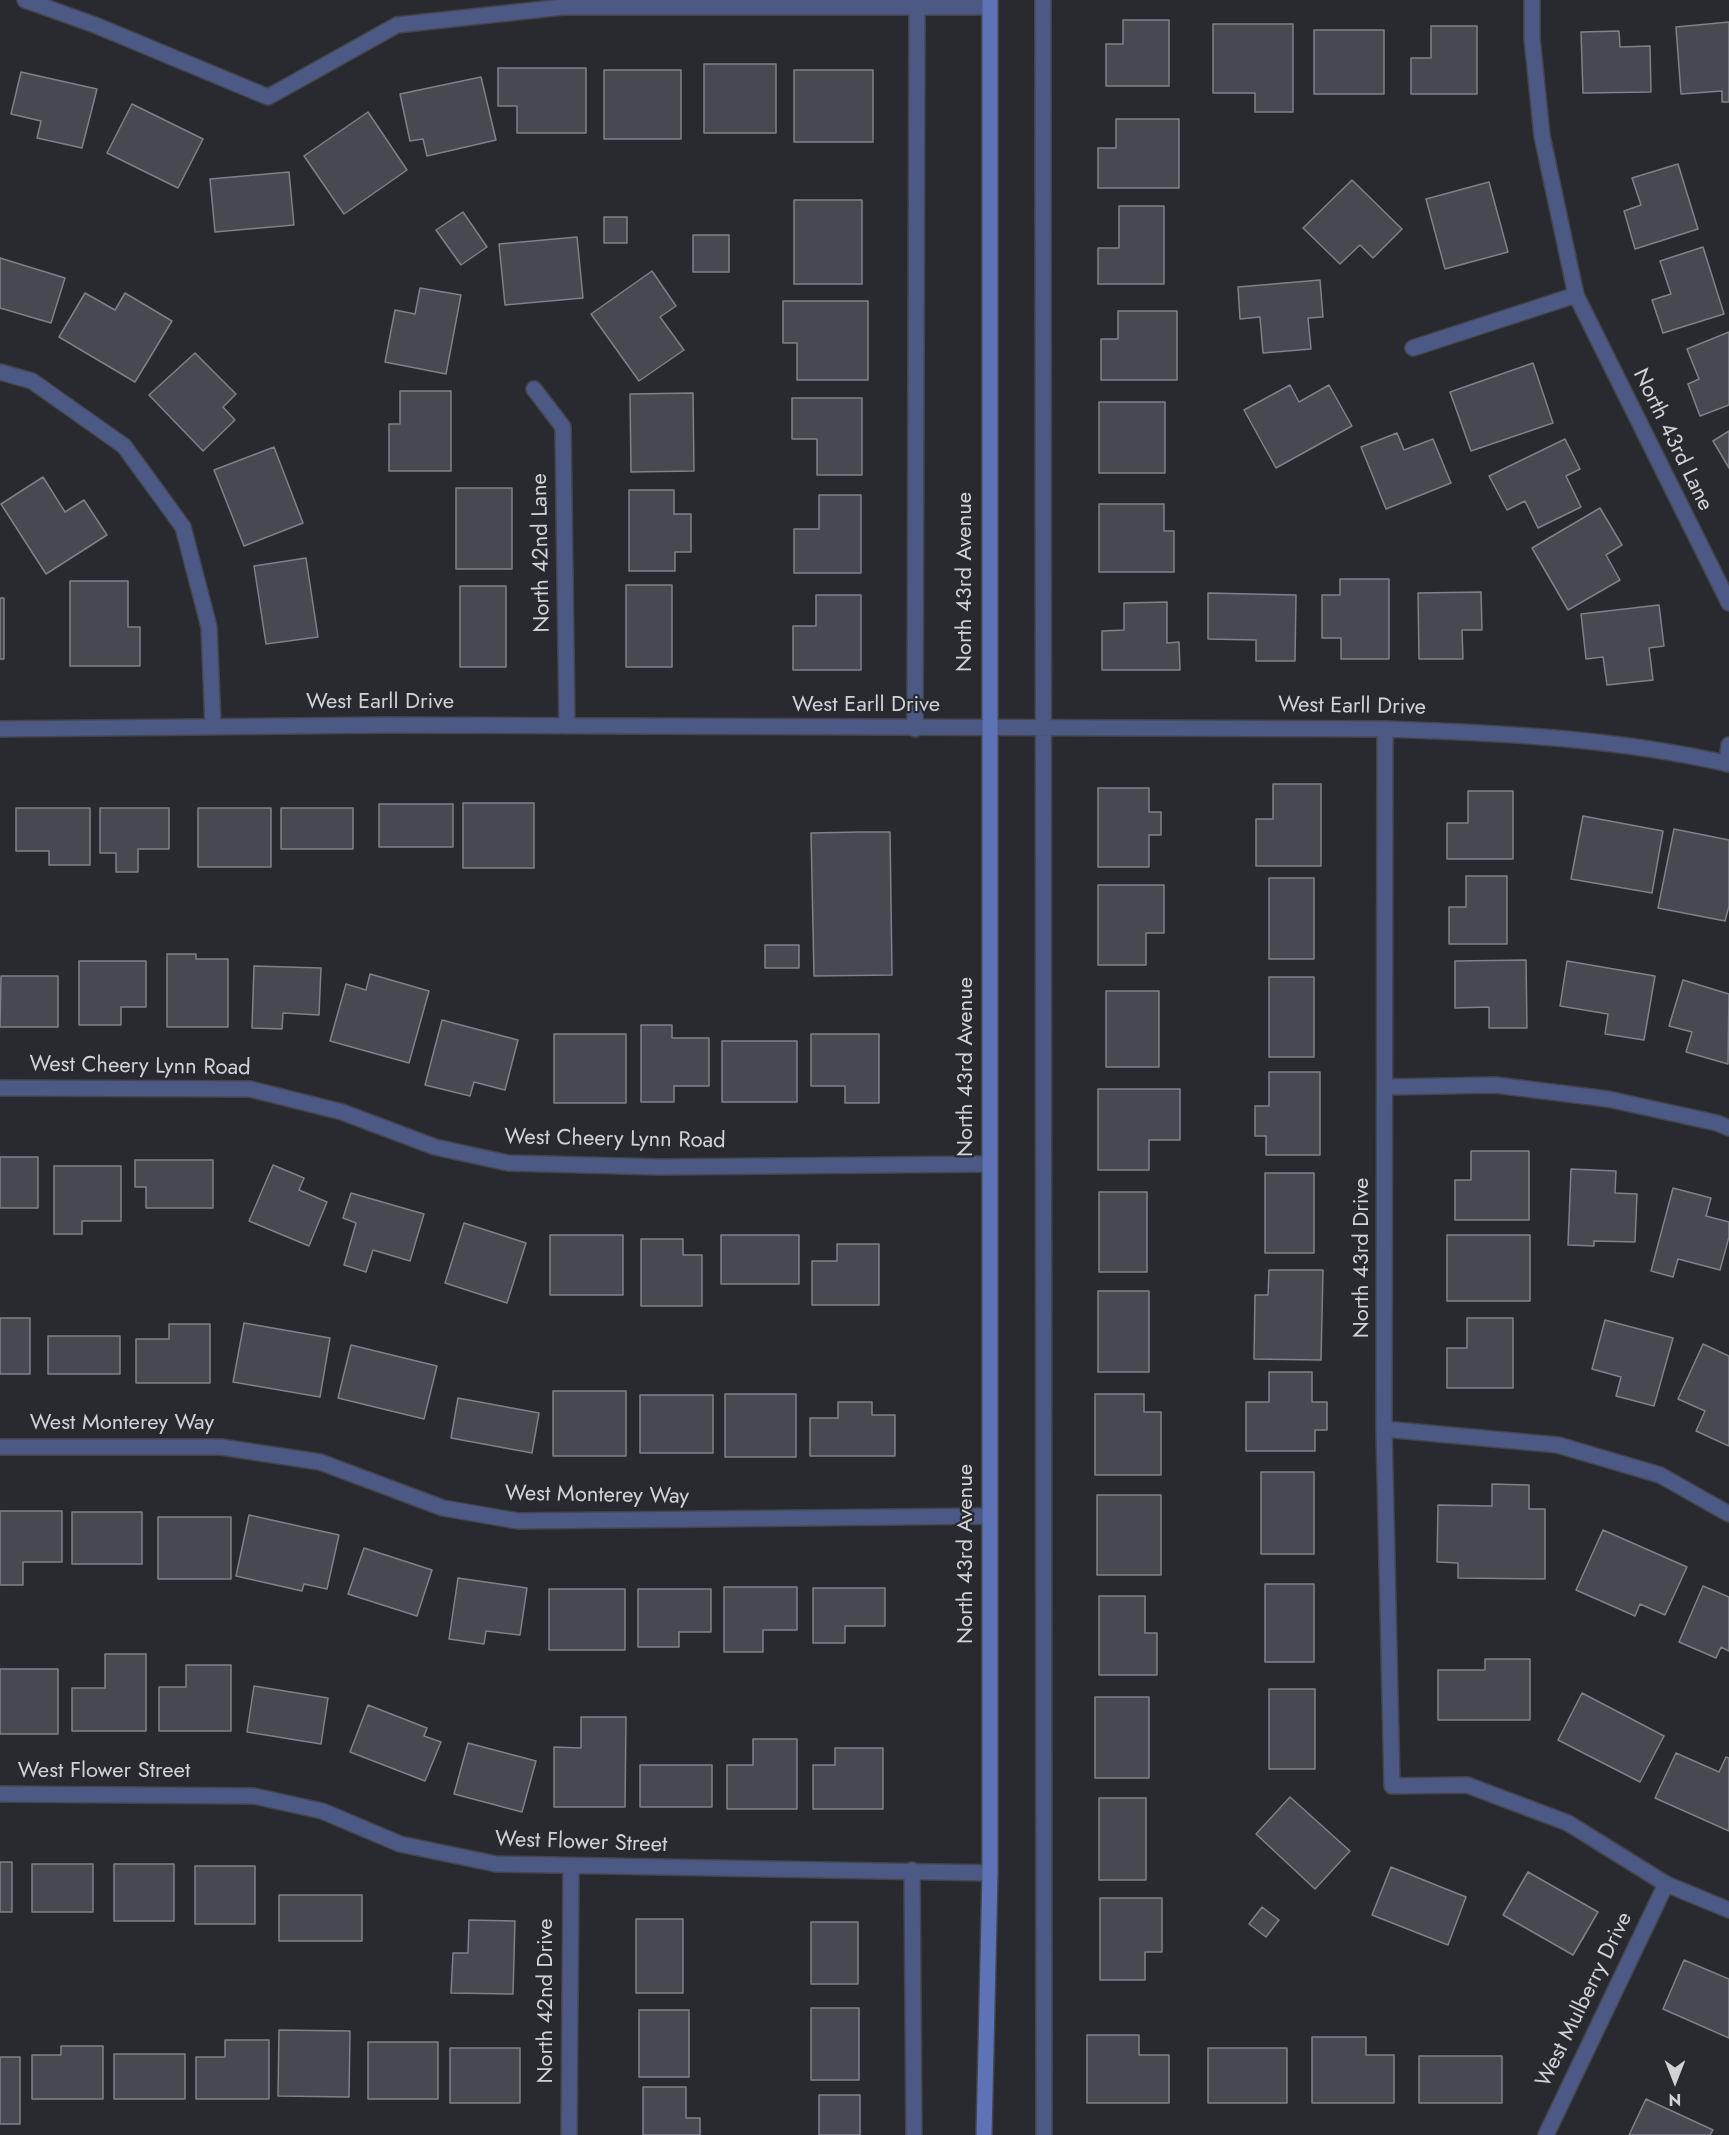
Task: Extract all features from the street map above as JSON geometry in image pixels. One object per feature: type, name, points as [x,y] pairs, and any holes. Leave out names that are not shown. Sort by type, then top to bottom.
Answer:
[{"type":"main road","name":"North 43rd Avenue","points":[[984,2135],[990,1873],[988,729],[990,3]]},
{"type":"street","points":[[25,0],[95,25],[268,98],[397,25],[563,7],[990,3]]},
{"type":"street","points":[[1043,0],[1044,2135]]},
{"type":"street","name":"North 43rd Lane","points":[[1532,0],[1532,38],[1542,136],[1576,295],[1729,603]]},
{"type":"street","points":[[915,729],[917,2]]},
{"type":"street","points":[[1413,348],[1576,295]]},
{"type":"street","points":[[0,372],[32,381],[124,446],[183,527],[209,627],[213,726]]},
{"type":"street","name":"North 42nd Lane","points":[[534,389],[563,427],[567,726]]},
{"type":"street","name":"West Earll Drive","points":[[0,729],[213,726],[1385,729],[1518,733],[1587,739],[1728,764]]},
{"type":"street","name":"North 43rd Drive","points":[[1385,729],[1387,1087],[1384,1429],[1392,1786],[1467,1785],[1568,1823],[1666,1884]]},
{"type":"street","points":[[1728,764],[1729,745]]},
{"type":"street","points":[[1387,1087],[1495,1085],[1608,1099],[1717,1123],[1729,1128]]},
{"type":"street","name":"West Cheery Lynn Road","points":[[0,1088],[250,1089],[342,1112],[435,1147],[508,1163],[660,1167],[988,1164]]},
{"type":"street","points":[[1384,1429],[1558,1445],[1660,1475],[1729,1514]]},
{"type":"street","name":"West Monterey Way","points":[[0,1447],[221,1447],[320,1462],[443,1509],[518,1521],[989,1516]]},
{"type":"street","name":"West Flower Street","points":[[0,1794],[254,1796],[322,1811],[400,1844],[496,1864],[990,1873]]},
{"type":"street","name":"North 42nd Drive","points":[[569,2135],[571,1867]]},
{"type":"street","points":[[912,1870],[914,2135]]},
{"type":"street","points":[[1666,1884],[1729,1911]]},
{"type":"street","name":"West Mulberry Drive","points":[[1546,2135],[1666,1884]]},
{"type":"building","points":[[1123,20],[1169,20],[1169,86],[1106,86],[1106,44],[1123,44]]},
{"type":"building","points":[[1729,22],[1729,102],[1722,102],[1722,91],[1681,94],[1676,27]]},
{"type":"building","points":[[1213,24],[1293,24],[1293,112],[1255,112],[1255,93],[1213,93]]},
{"type":"building","points":[[1431,26],[1477,26],[1477,94],[1411,94],[1411,58],[1431,58]]},
{"type":"building","points":[[1314,30],[1384,30],[1384,94],[1314,94]]},
{"type":"building","points":[[1619,31],[1620,47],[1650,46],[1651,92],[1583,93],[1581,32]]},
{"type":"building","points":[[704,64],[776,64],[776,133],[704,133]]},
{"type":"building","points":[[498,68],[586,68],[586,133],[517,133],[517,106],[498,106]]},
{"type":"building","points":[[604,70],[681,70],[681,139],[604,139]]},
{"type":"building","points":[[794,70],[873,70],[873,142],[794,142]]},
{"type":"building","points":[[21,72],[97,89],[82,148],[37,138],[41,121],[11,114]]},
{"type":"building","points":[[481,77],[496,140],[427,156],[423,139],[410,141],[400,94]]},
{"type":"building","points":[[132,104],[203,139],[178,188],[107,153]]},
{"type":"building","points":[[368,112],[407,170],[344,214],[304,156]]},
{"type":"building","points":[[1116,119],[1179,119],[1179,188],[1098,188],[1098,148],[1116,148]]},
{"type":"building","points":[[1678,164],[1698,229],[1635,249],[1624,211],[1641,205],[1632,178]]},
{"type":"building","points":[[289,172],[294,225],[215,232],[210,179]]},
{"type":"building","points":[[1352,180],[1402,229],[1373,258],[1360,245],[1340,264],[1303,228]]},
{"type":"building","points":[[1489,182],[1508,252],[1445,269],[1426,199]]},
{"type":"building","points":[[794,200],[862,200],[862,284],[794,284]]},
{"type":"building","points":[[1119,206],[1164,206],[1164,284],[1098,284],[1098,248],[1119,248]]},
{"type":"building","points":[[463,212],[487,247],[461,265],[436,230]]},
{"type":"building","points":[[604,217],[627,217],[627,243],[604,243]]},
{"type":"building","points":[[693,235],[729,235],[729,272],[693,272]]},
{"type":"building","points":[[577,237],[583,298],[505,305],[499,244]]},
{"type":"building","points":[[1703,247],[1724,314],[1663,333],[1652,300],[1671,294],[1660,261]]},
{"type":"building","points":[[0,258],[65,278],[51,323],[0,308]]},
{"type":"building","points":[[652,271],[676,306],[660,317],[684,350],[639,381],[591,314]]},
{"type":"building","points":[[1320,280],[1323,317],[1308,318],[1311,349],[1263,353],[1260,317],[1240,319],[1238,287]]},
{"type":"building","points":[[420,288],[461,295],[446,374],[385,362],[395,310],[415,314]]},
{"type":"building","points":[[85,293],[115,310],[125,293],[172,321],[135,382],[59,337]]},
{"type":"building","points":[[783,301],[868,301],[868,380],[797,380],[797,343],[783,343]]},
{"type":"building","points":[[1118,311],[1177,311],[1177,380],[1101,380],[1101,339],[1118,339]]},
{"type":"building","points":[[1729,332],[1729,405],[1700,416],[1688,384],[1699,379],[1687,349]]},
{"type":"building","points":[[195,353],[236,394],[223,407],[235,420],[203,451],[149,395]]},
{"type":"building","points":[[1533,363],[1553,423],[1471,451],[1450,392]]},
{"type":"building","points":[[1290,385],[1299,402],[1329,385],[1352,426],[1276,468],[1244,410]]},
{"type":"building","points":[[400,391],[451,391],[451,471],[389,471],[389,424],[400,424]]},
{"type":"building","points":[[693,393],[694,471],[631,472],[630,394]]},
{"type":"building","points":[[792,398],[862,398],[862,475],[817,475],[817,439],[792,439]]},
{"type":"building","points":[[1099,402],[1165,402],[1165,473],[1099,473]]},
{"type":"building","points":[[1729,431],[1729,468],[1713,441]]},
{"type":"building","points":[[1397,433],[1404,450],[1433,439],[1451,483],[1386,509],[1361,447]]},
{"type":"building","points":[[1565,439],[1580,469],[1566,476],[1581,507],[1538,528],[1525,501],[1507,510],[1489,476]]},
{"type":"building","points":[[274,447],[303,523],[244,546],[214,470]]},
{"type":"building","points":[[43,477],[65,512],[84,500],[107,535],[46,574],[1,504]]},
{"type":"building","points":[[456,488],[512,488],[512,569],[456,569]]},
{"type":"building","points":[[629,490],[674,490],[674,514],[691,514],[691,552],[675,552],[675,571],[629,571]]},
{"type":"building","points":[[819,495],[861,495],[861,573],[794,573],[794,529],[819,529]]},
{"type":"building","points":[[1099,504],[1164,504],[1164,531],[1174,531],[1174,572],[1099,572]]},
{"type":"building","points":[[1600,508],[1622,545],[1606,555],[1620,580],[1568,610],[1532,548]]},
{"type":"building","points":[[306,558],[318,637],[266,644],[254,566]]},
{"type":"building","points":[[1340,579],[1389,579],[1389,659],[1341,659],[1341,638],[1322,638],[1322,595],[1340,595]]},
{"type":"building","points":[[70,581],[128,581],[128,627],[140,627],[140,666],[70,666]]},
{"type":"building","points":[[626,585],[672,585],[672,667],[626,667]]},
{"type":"building","points":[[460,586],[506,586],[506,667],[460,667]]},
{"type":"building","points":[[1481,592],[1482,630],[1462,630],[1463,659],[1419,659],[1418,593]]},
{"type":"building","points":[[1208,593],[1296,595],[1295,661],[1256,661],[1256,640],[1208,639]]},
{"type":"building","points":[[816,595],[861,595],[861,670],[793,670],[793,626],[816,626]]},
{"type":"building","points":[[0,598],[4,598],[4,659],[0,659]]},
{"type":"building","points":[[1167,602],[1167,643],[1179,642],[1180,670],[1102,670],[1102,631],[1124,630],[1124,603]]},
{"type":"building","points":[[1659,605],[1664,646],[1649,648],[1653,680],[1607,685],[1603,657],[1586,659],[1581,614]]},
{"type":"building","points":[[1273,784],[1321,784],[1321,866],[1256,866],[1256,819],[1273,819]]},
{"type":"building","points":[[1098,788],[1149,788],[1149,812],[1161,812],[1161,835],[1149,835],[1149,867],[1098,867]]},
{"type":"building","points":[[1468,791],[1513,791],[1513,859],[1447,859],[1447,823],[1468,823]]},
{"type":"building","points":[[463,803],[534,803],[534,868],[463,868]]},
{"type":"building","points":[[379,804],[453,804],[453,847],[379,847]]},
{"type":"building","points":[[16,808],[90,808],[90,865],[49,865],[49,851],[16,851]]},
{"type":"building","points":[[100,808],[169,808],[169,849],[138,849],[138,872],[116,872],[116,853],[100,853]]},
{"type":"building","points":[[198,808],[271,808],[271,867],[198,867]]},
{"type":"building","points":[[281,808],[353,808],[353,849],[281,849]]},
{"type":"building","points":[[1583,816],[1663,831],[1652,893],[1571,879]]},
{"type":"building","points":[[1674,829],[1729,840],[1729,906],[1725,921],[1658,908]]},
{"type":"building","points":[[890,832],[892,975],[814,976],[811,833]]},
{"type":"building","points":[[1466,876],[1507,876],[1507,944],[1449,944],[1449,907],[1466,907]]},
{"type":"building","points":[[1269,878],[1314,878],[1314,959],[1269,959]]},
{"type":"building","points":[[1098,885],[1164,885],[1164,933],[1146,933],[1146,965],[1098,965]]},
{"type":"building","points":[[765,945],[799,945],[799,968],[765,968]]},
{"type":"building","points":[[167,954],[196,954],[196,959],[228,959],[228,1027],[167,1027]]},
{"type":"building","points":[[1526,960],[1527,1028],[1489,1028],[1489,1007],[1455,1008],[1455,961]]},
{"type":"building","points":[[79,961],[146,961],[146,1007],[121,1007],[121,1025],[79,1025]]},
{"type":"building","points":[[1567,961],[1655,976],[1644,1040],[1605,1034],[1608,1014],[1560,1006]]},
{"type":"building","points":[[254,966],[321,968],[319,1015],[283,1013],[282,1029],[252,1028]]},
{"type":"building","points":[[370,974],[429,991],[409,1063],[330,1041],[346,984],[366,990]]},
{"type":"building","points":[[1,976],[58,976],[58,1027],[0,1027]]},
{"type":"building","points":[[1269,977],[1314,977],[1314,1057],[1269,1057]]},
{"type":"building","points":[[1683,980],[1729,994],[1728,1064],[1686,1052],[1692,1032],[1669,1026]]},
{"type":"building","points":[[1106,991],[1159,991],[1159,1067],[1106,1067]]},
{"type":"building","points":[[442,1020],[518,1040],[505,1090],[474,1082],[470,1096],[425,1085]]},
{"type":"building","points":[[641,1025],[672,1025],[672,1038],[709,1038],[709,1086],[674,1086],[674,1102],[641,1102]]},
{"type":"building","points":[[554,1034],[626,1034],[626,1103],[554,1103]]},
{"type":"building","points":[[811,1034],[879,1034],[879,1103],[845,1103],[845,1086],[811,1086]]},
{"type":"building","points":[[722,1041],[797,1041],[797,1102],[722,1102]]},
{"type":"building","points":[[1269,1072],[1320,1072],[1320,1155],[1266,1155],[1266,1136],[1255,1136],[1255,1106],[1269,1106]]},
{"type":"building","points":[[1098,1089],[1180,1089],[1180,1140],[1149,1140],[1149,1170],[1098,1170]]},
{"type":"building","points":[[1471,1151],[1529,1151],[1529,1220],[1455,1220],[1455,1180],[1471,1180]]},
{"type":"building","points":[[0,1157],[38,1157],[38,1208],[0,1208]]},
{"type":"building","points":[[135,1160],[213,1160],[213,1208],[146,1208],[146,1187],[135,1187]]},
{"type":"building","points":[[273,1165],[304,1178],[299,1190],[327,1202],[309,1246],[249,1221]]},
{"type":"building","points":[[54,1166],[121,1166],[121,1221],[82,1221],[82,1234],[54,1234]]},
{"type":"building","points":[[1571,1169],[1616,1171],[1615,1193],[1637,1194],[1635,1242],[1594,1241],[1594,1246],[1568,1245]]},
{"type":"building","points":[[1265,1173],[1314,1173],[1314,1253],[1265,1253]]},
{"type":"building","points":[[1673,1188],[1711,1198],[1706,1216],[1729,1222],[1729,1237],[1720,1270],[1678,1259],[1673,1277],[1651,1271]]},
{"type":"building","points":[[1099,1192],[1147,1192],[1147,1272],[1099,1272]]},
{"type":"building","points":[[351,1193],[424,1214],[410,1261],[373,1250],[366,1272],[344,1265],[356,1223],[343,1218]]},
{"type":"building","points":[[464,1223],[526,1243],[507,1303],[445,1283]]},
{"type":"building","points":[[550,1235],[623,1235],[623,1295],[550,1295]]},
{"type":"building","points":[[721,1235],[799,1235],[799,1284],[721,1284]]},
{"type":"building","points":[[1447,1235],[1530,1235],[1530,1301],[1447,1301]]},
{"type":"building","points":[[641,1239],[683,1239],[683,1255],[702,1255],[702,1306],[641,1306]]},
{"type":"building","points":[[837,1244],[879,1244],[879,1305],[812,1305],[812,1261],[837,1261]]},
{"type":"building","points":[[1269,1270],[1323,1270],[1321,1360],[1254,1359],[1255,1295],[1268,1295]]},
{"type":"building","points":[[1098,1291],[1149,1291],[1149,1372],[1098,1372]]},
{"type":"building","points":[[0,1318],[30,1318],[30,1374],[0,1374]]},
{"type":"building","points":[[1467,1318],[1513,1318],[1513,1388],[1447,1388],[1447,1348],[1467,1348]]},
{"type":"building","points":[[1605,1320],[1673,1338],[1654,1406],[1616,1396],[1621,1377],[1592,1369]]},
{"type":"building","points":[[244,1323],[330,1338],[320,1397],[233,1382]]},
{"type":"building","points":[[169,1324],[210,1324],[210,1383],[136,1383],[136,1339],[169,1339]]},
{"type":"building","points":[[48,1336],[120,1336],[120,1374],[48,1374]]},
{"type":"building","points":[[1703,1344],[1729,1356],[1729,1446],[1696,1431],[1705,1411],[1678,1399]]},
{"type":"building","points":[[351,1345],[437,1366],[424,1419],[338,1398]]},
{"type":"building","points":[[1269,1372],[1312,1372],[1312,1402],[1327,1402],[1327,1430],[1315,1430],[1315,1451],[1246,1451],[1246,1402],[1269,1402]]},
{"type":"building","points":[[553,1391],[626,1391],[626,1456],[553,1456]]},
{"type":"building","points":[[725,1394],[796,1394],[796,1457],[725,1457]]},
{"type":"building","points":[[1095,1394],[1144,1394],[1144,1412],[1161,1412],[1161,1475],[1095,1475]]},
{"type":"building","points":[[640,1395],[713,1395],[713,1453],[640,1453]]},
{"type":"building","points":[[458,1398],[539,1413],[532,1453],[451,1438]]},
{"type":"building","points":[[838,1402],[872,1402],[872,1415],[895,1415],[895,1456],[810,1456],[810,1418],[838,1418]]},
{"type":"building","points":[[1261,1472],[1314,1472],[1314,1554],[1261,1554]]},
{"type":"building","points":[[1492,1484],[1529,1485],[1529,1509],[1545,1509],[1545,1579],[1458,1578],[1458,1563],[1437,1562],[1438,1505],[1492,1506]]},
{"type":"building","points":[[1097,1495],[1161,1495],[1161,1575],[1097,1575]]},
{"type":"building","points":[[0,1511],[62,1511],[62,1562],[23,1562],[23,1585],[0,1585]]},
{"type":"building","points":[[72,1512],[142,1512],[142,1564],[72,1564]]},
{"type":"building","points":[[249,1515],[339,1535],[327,1589],[304,1584],[302,1591],[236,1576]]},
{"type":"building","points":[[158,1517],[231,1517],[231,1579],[158,1579]]},
{"type":"building","points":[[1603,1530],[1687,1567],[1665,1615],[1640,1604],[1635,1616],[1576,1590]]},
{"type":"building","points":[[364,1548],[432,1570],[417,1616],[348,1594]]},
{"type":"building","points":[[458,1578],[527,1588],[520,1635],[486,1631],[484,1644],[449,1639]]},
{"type":"building","points":[[1265,1584],[1314,1584],[1314,1662],[1265,1662]]},
{"type":"building","points":[[1703,1586],[1729,1597],[1729,1651],[1721,1647],[1716,1658],[1679,1642]]},
{"type":"building","points":[[724,1587],[797,1587],[797,1630],[763,1630],[763,1652],[724,1652]]},
{"type":"building","points":[[813,1588],[885,1588],[885,1626],[845,1626],[845,1643],[813,1643]]},
{"type":"building","points":[[549,1589],[625,1589],[625,1650],[549,1650]]},
{"type":"building","points":[[638,1589],[711,1589],[711,1632],[679,1632],[679,1647],[638,1647]]},
{"type":"building","points":[[1099,1596],[1145,1596],[1145,1633],[1157,1633],[1157,1675],[1099,1675]]},
{"type":"building","points":[[105,1654],[146,1654],[146,1731],[72,1731],[72,1688],[105,1688]]},
{"type":"building","points":[[1485,1659],[1530,1659],[1530,1720],[1438,1720],[1438,1670],[1485,1670]]},
{"type":"building","points":[[186,1665],[231,1665],[231,1731],[159,1731],[159,1687],[186,1687]]},
{"type":"building","points":[[0,1669],[58,1669],[58,1734],[0,1734]]},
{"type":"building","points":[[254,1686],[328,1698],[321,1744],[247,1732]]},
{"type":"building","points":[[1269,1689],[1315,1689],[1315,1769],[1269,1769]]},
{"type":"building","points":[[1582,1693],[1664,1736],[1640,1782],[1558,1740]]},
{"type":"building","points":[[1095,1697],[1149,1697],[1149,1778],[1095,1778]]},
{"type":"building","points":[[368,1705],[427,1728],[424,1736],[441,1742],[425,1781],[350,1752]]},
{"type":"building","points":[[581,1717],[626,1717],[625,1807],[554,1807],[554,1747],[581,1748]]},
{"type":"building","points":[[753,1739],[797,1739],[797,1809],[727,1809],[727,1765],[753,1765]]},
{"type":"building","points":[[468,1743],[536,1761],[522,1812],[454,1794]]},
{"type":"building","points":[[835,1748],[883,1748],[883,1809],[813,1809],[813,1765],[835,1765]]},
{"type":"building","points":[[1676,1753],[1719,1772],[1726,1757],[1729,1758],[1729,1831],[1655,1798]]},
{"type":"building","points":[[640,1765],[712,1765],[712,1807],[640,1807]]},
{"type":"building","points":[[1290,1797],[1350,1851],[1315,1889],[1256,1834]]},
{"type":"building","points":[[1099,1798],[1146,1798],[1146,1880],[1099,1880]]},
{"type":"building","points":[[0,1862],[12,1862],[12,1912],[0,1912]]},
{"type":"building","points":[[32,1864],[93,1864],[93,1912],[32,1912]]},
{"type":"building","points":[[114,1864],[174,1864],[174,1921],[114,1921]]},
{"type":"building","points":[[195,1866],[255,1866],[255,1924],[195,1924]]},
{"type":"building","points":[[1391,1867],[1466,1897],[1448,1945],[1372,1915]]},
{"type":"building","points":[[1528,1872],[1598,1912],[1573,1955],[1503,1915]]},
{"type":"building","points":[[279,1895],[362,1895],[362,1941],[279,1941]]},
{"type":"building","points":[[1100,1898],[1162,1898],[1162,1952],[1145,1952],[1145,1980],[1100,1980]]},
{"type":"building","points":[[1262,1907],[1279,1920],[1266,1937],[1249,1924]]},
{"type":"building","points":[[636,1919],[683,1919],[683,1993],[636,1993]]},
{"type":"building","points":[[469,1920],[515,1921],[513,1994],[451,1993],[453,1953],[468,1953]]},
{"type":"building","points":[[811,1922],[858,1922],[858,1984],[811,1984]]},
{"type":"building","points":[[1684,1960],[1729,1979],[1729,2038],[1663,2009]]},
{"type":"building","points":[[811,2008],[859,2008],[859,2080],[811,2080]]},
{"type":"building","points":[[639,2010],[689,2010],[689,2077],[639,2077]]},
{"type":"building","points":[[279,2030],[350,2031],[349,2097],[278,2096]]},
{"type":"building","points":[[1087,2035],[1139,2035],[1139,2055],[1169,2055],[1169,2103],[1087,2103]]},
{"type":"building","points":[[1312,2037],[1366,2037],[1366,2055],[1394,2055],[1394,2103],[1312,2103]]},
{"type":"building","points":[[225,2040],[269,2040],[269,2099],[196,2099],[196,2057],[225,2057]]},
{"type":"building","points":[[368,2042],[438,2042],[438,2099],[368,2099]]},
{"type":"building","points":[[61,2046],[103,2046],[103,2099],[32,2099],[32,2055],[61,2055]]},
{"type":"building","points":[[450,2048],[520,2048],[520,2103],[450,2103]]},
{"type":"building","points":[[1208,2048],[1287,2048],[1287,2103],[1208,2103]]},
{"type":"building","points":[[114,2054],[185,2054],[185,2099],[114,2099]]},
{"type":"building","points":[[1419,2056],[1502,2056],[1502,2103],[1419,2103]]},
{"type":"building","points":[[0,2057],[20,2057],[20,2124],[0,2124]]},
{"type":"building","points":[[643,2087],[686,2087],[686,2118],[700,2118],[700,2135],[643,2135]]},
{"type":"building","points":[[819,2095],[860,2095],[860,2135],[819,2135]]},
{"type":"building","points":[[1646,2099],[1713,2130],[1710,2135],[1629,2135]]}]
